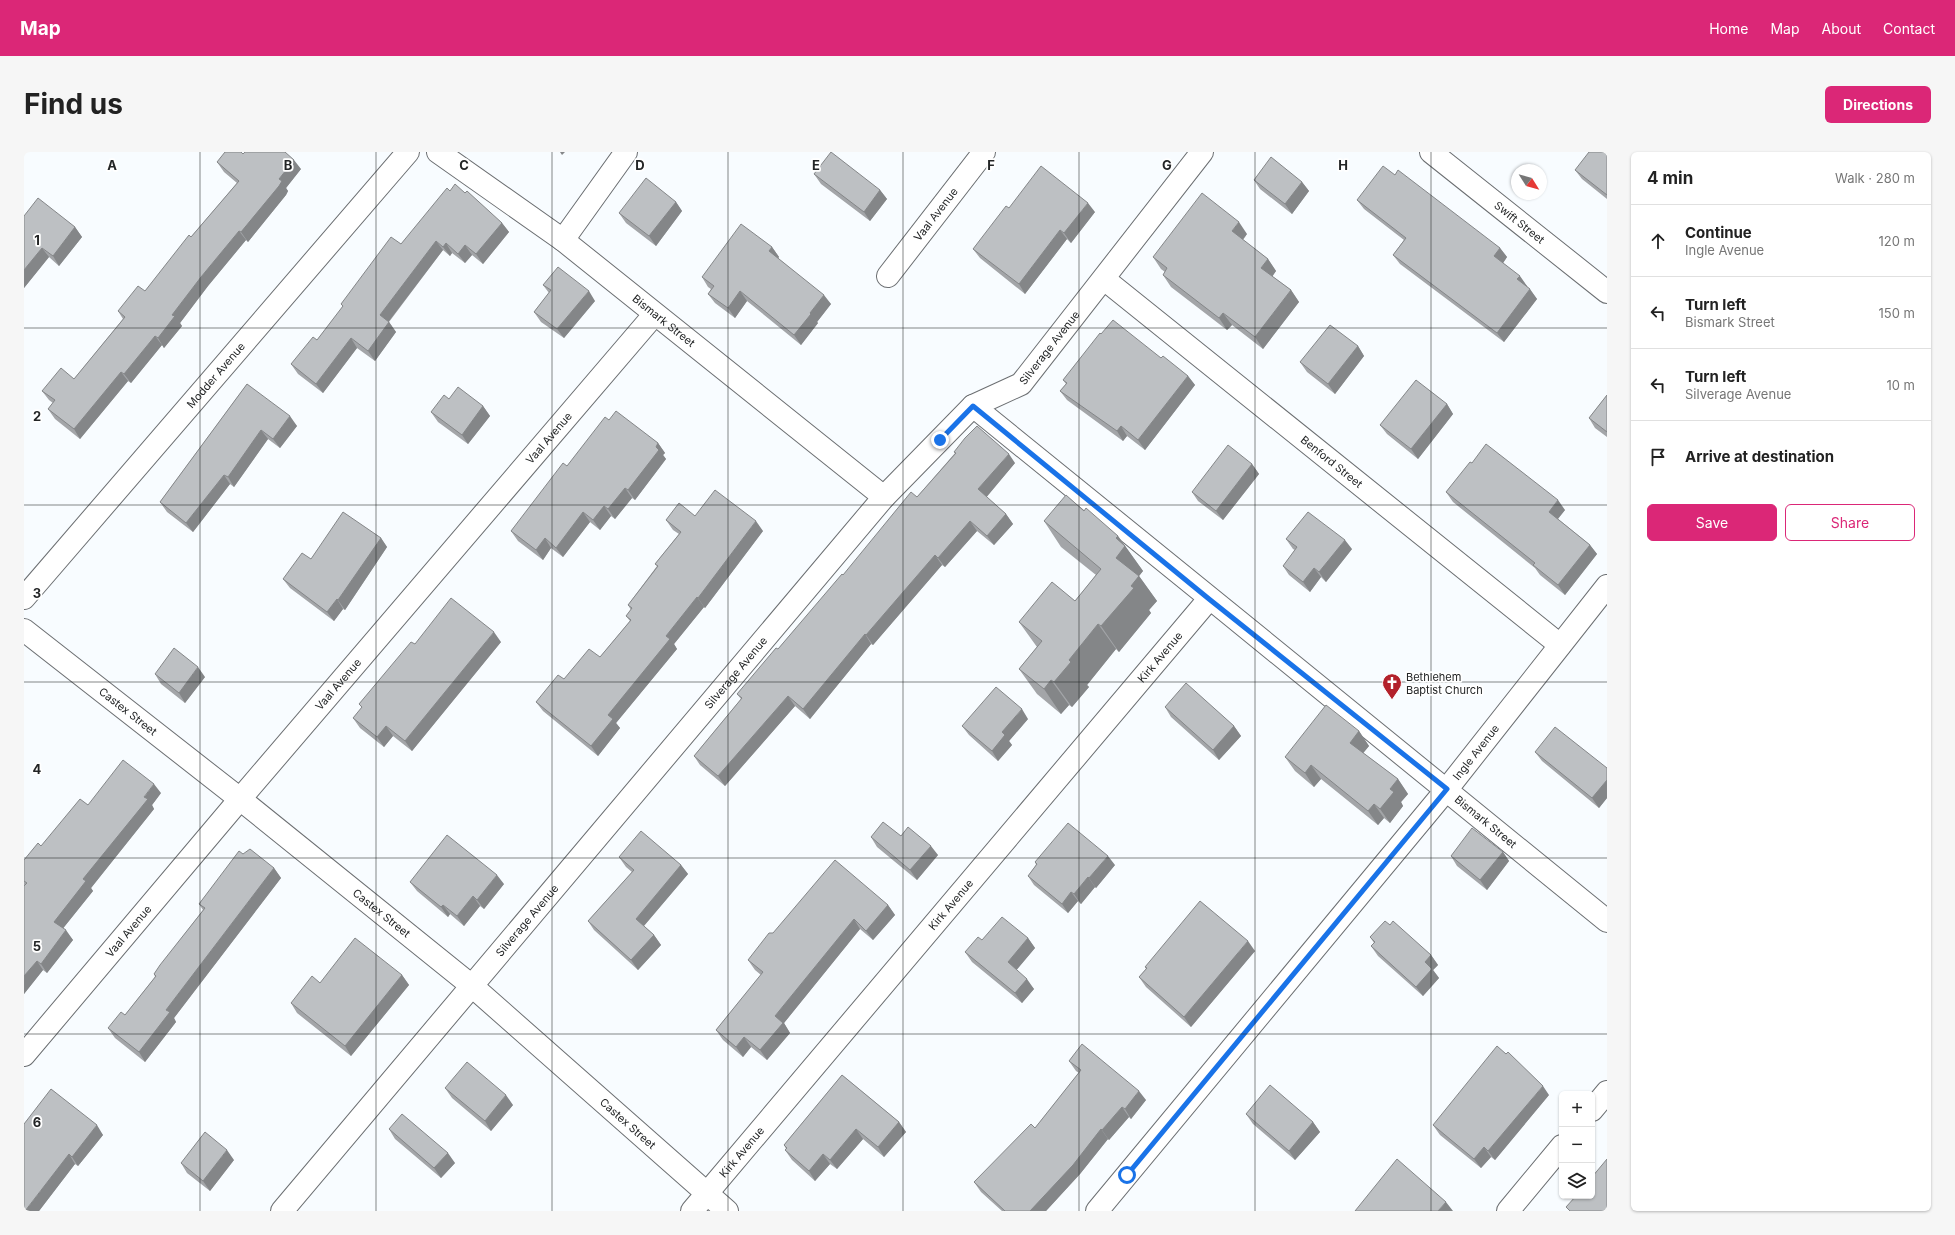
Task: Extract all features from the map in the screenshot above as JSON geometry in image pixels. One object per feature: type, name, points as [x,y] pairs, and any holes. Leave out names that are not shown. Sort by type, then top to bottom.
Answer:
[{"type":"street","name":"Modder Avenue","points":[[24,598],[408,152]]},
{"type":"street","name":"Bismark Street","points":[[438,152],[563,240],[654,315],[884,498]]},
{"type":"street","points":[[563,240],[626,152]]},
{"type":"street","name":"Vaal Avenue","points":[[888,276],[984,152]]},
{"type":"street","name":"Silverage Avenue","points":[[282,1211],[884,498],[973,406],[1021,384],[1202,152]]},
{"type":"street","name":"Swift Street","points":[[1431,152],[1607,292]]},
{"type":"street","name":"Benford Street","points":[[1104,279],[1560,645]]},
{"type":"street","name":"Vaal Avenue","points":[[24,1055],[240,799],[654,315]]},
{"type":"street","name":"Bismark Street","points":[[973,406],[1209,599],[1447,789],[1607,921]]},
{"type":"street","name":"Ingle Avenue","points":[[1097,1211],[1447,789],[1607,586]]},
{"type":"street","name":"Kirk Avenue","points":[[692,1211],[1209,599]]},
{"type":"street","name":"Castex Street","points":[[24,630],[240,799],[472,986],[727,1211]]},
{"type":"street","points":[[1595,1106],[1607,1092]]},
{"type":"street","points":[[1508,1211],[1559,1150]]},
{"type":"building","points":[[225,152],[241,152],[243,154],[245,152],[285,152],[294,160],[279,179],[282,181],[279,186],[201,277],[172,315],[175,316],[158,338],[155,336],[124,374],[121,372],[74,429],[48,409],[55,400],[42,391],[61,368],[74,379],[125,317],[118,311],[138,286],[145,291],[189,235],[191,237],[239,181],[217,162]]},
{"type":"building","points":[[831,152],[880,190],[864,212],[814,174]]},
{"type":"building","points":[[1589,152],[1607,152],[1607,195],[1575,170]]},
{"type":"building","points":[[1271,157],[1302,182],[1285,204],[1254,180]]},
{"type":"building","points":[[1041,166],[1088,203],[1064,233],[1060,230],[1019,284],[973,249],[1006,206],[1009,208]]},
{"type":"building","points":[[1383,166],[1395,175],[1398,170],[1500,248],[1494,256],[1520,276],[1517,279],[1530,289],[1497,333],[1393,255],[1406,238],[1357,200]]},
{"type":"building","points":[[646,178],[676,202],[649,236],[619,213]]},
{"type":"building","points":[[455,184],[465,193],[467,191],[502,223],[476,254],[465,245],[458,254],[446,243],[443,247],[436,241],[380,315],[389,322],[368,351],[351,338],[316,384],[291,364],[313,337],[317,340],[343,306],[341,304],[391,237],[401,244],[447,188],[450,191]]},
{"type":"building","points":[[1202,193],[1239,222],[1232,231],[1268,259],[1261,268],[1291,290],[1255,337],[1223,313],[1219,318],[1163,275],[1167,268],[1153,257]]},
{"type":"building","points":[[38,198],[75,227],[53,256],[42,248],[24,270],[24,216]]},
{"type":"building","points":[[741,224],[772,247],[769,251],[824,295],[794,335],[740,291],[728,308],[708,294],[714,286],[702,277]]},
{"type":"building","points":[[558,267],[589,291],[557,329],[534,312],[551,290],[543,285]]},
{"type":"building","points":[[1113,320],[1161,358],[1163,356],[1188,376],[1138,440],[1121,426],[1117,431],[1060,391],[1067,383],[1063,380],[1100,333],[1101,334]]},
{"type":"building","points":[[1330,325],[1358,346],[1328,384],[1300,362]]},
{"type":"building","points":[[1416,380],[1447,404],[1411,449],[1380,425]]},
{"type":"building","points":[[247,384],[290,416],[273,439],[261,430],[228,477],[224,475],[186,523],[160,502]]},
{"type":"building","points":[[458,387],[483,406],[462,435],[431,412],[444,395],[449,399]]},
{"type":"building","points":[[1607,395],[1607,432],[1589,418]]},
{"type":"building","points":[[616,411],[658,443],[656,447],[659,450],[628,490],[625,488],[608,509],[604,506],[593,520],[583,512],[556,548],[545,538],[536,550],[511,531],[563,463],[567,466],[605,417],[609,420]]},
{"type":"building","points":[[977,426],[1009,454],[978,489],[1006,514],[987,536],[970,521],[938,558],[935,555],[866,635],[865,634],[803,709],[788,696],[718,776],[694,756],[742,698],[737,694],[776,648],[778,649],[842,574],[843,575],[911,492],[917,497],[956,453],[954,452],[965,438]]},
{"type":"building","points":[[1486,444],[1558,500],[1549,512],[1590,545],[1558,585],[1533,565],[1535,563],[1446,492],[1470,462],[1472,463]]},
{"type":"building","points":[[1228,445],[1252,464],[1216,511],[1192,492]]},
{"type":"building","points":[[715,490],[756,521],[698,598],[697,597],[666,636],[670,639],[608,715],[613,719],[591,746],[536,702],[558,675],[564,679],[589,649],[600,657],[631,620],[626,616],[632,608],[628,605],[658,566],[655,564],[681,532],[666,520],[679,503],[695,516]]},
{"type":"building","points":[[1066,495],[1084,511],[1086,508],[1118,536],[1116,538],[1125,546],[1116,558],[1139,576],[1131,586],[1134,588],[1101,626],[1098,624],[1069,660],[1071,662],[1054,682],[1051,680],[1044,689],[1019,669],[1042,641],[1019,622],[1052,582],[1075,601],[1101,569],[1044,521]]},
{"type":"building","points":[[343,512],[381,538],[338,600],[337,599],[327,612],[283,579],[302,553],[311,559]]},
{"type":"building","points":[[1308,512],[1345,540],[1319,572],[1314,568],[1303,582],[1283,566],[1297,547],[1286,539]]},
{"type":"building","points":[[451,598],[494,632],[405,741],[386,726],[377,737],[353,718],[362,707],[359,704],[411,642],[415,644]]},
{"type":"building","points":[[174,648],[198,667],[179,693],[155,674]]},
{"type":"building","points":[[1186,683],[1234,726],[1213,750],[1165,707]]},
{"type":"building","points":[[996,687],[1022,709],[1002,732],[1005,735],[992,751],[962,726]]},
{"type":"building","points":[[1326,705],[1359,731],[1350,743],[1398,779],[1390,789],[1394,792],[1380,809],[1374,804],[1368,811],[1311,765],[1305,773],[1285,757]]},
{"type":"building","points":[[1555,727],[1607,768],[1607,780],[1592,798],[1535,752]]},
{"type":"building","points":[[123,760],[154,784],[144,797],[148,799],[83,879],[86,881],[54,922],[66,930],[41,964],[37,961],[24,976],[24,886],[27,883],[24,881],[24,860],[38,843],[41,846],[80,799],[88,805]]},
{"type":"building","points":[[883,822],[901,836],[908,827],[931,846],[910,870],[871,837]]},
{"type":"building","points":[[1068,823],[1108,856],[1074,894],[1071,892],[1062,904],[1028,876],[1037,864],[1035,862]]},
{"type":"building","points":[[1472,828],[1503,852],[1480,880],[1451,856]]},
{"type":"building","points":[[641,831],[681,865],[636,919],[654,935],[631,960],[588,921],[634,870],[619,857]]},
{"type":"building","points":[[447,835],[497,875],[477,900],[473,896],[457,916],[443,905],[441,907],[410,882]]},
{"type":"building","points":[[250,849],[274,868],[166,1010],[170,1012],[139,1052],[108,1028],[121,1012],[125,1015],[156,976],[154,974],[160,965],[205,908],[199,904],[239,851],[243,854]]},
{"type":"building","points":[[835,860],[888,905],[866,931],[854,919],[775,1016],[783,1023],[760,1050],[744,1037],[736,1047],[716,1030],[763,972],[748,960],[769,933],[773,933]]},
{"type":"building","points":[[1200,901],[1248,941],[1184,1017],[1139,977],[1147,968],[1145,967]]},
{"type":"building","points":[[1002,917],[1028,938],[1008,962],[1027,979],[1015,993],[965,952],[978,937],[982,940]]},
{"type":"building","points":[[1385,921],[1390,925],[1393,921],[1431,955],[1425,962],[1432,969],[1416,987],[1371,946],[1375,942],[1370,937]]},
{"type":"building","points":[[355,938],[402,975],[345,1046],[291,1003],[312,976],[320,983]]},
{"type":"building","points":[[1082,1044],[1139,1091],[1125,1109],[1122,1107],[1102,1130],[1101,1129],[1073,1165],[1030,1211],[1005,1211],[974,1182],[1031,1124],[1035,1128],[1081,1070],[1069,1061]]},
{"type":"building","points":[[1497,1046],[1506,1054],[1508,1052],[1543,1086],[1488,1151],[1484,1147],[1474,1159],[1433,1125]]},
{"type":"building","points":[[467,1062],[506,1095],[485,1121],[445,1088]]},
{"type":"building","points":[[842,1075],[899,1122],[878,1147],[856,1129],[830,1160],[823,1154],[809,1171],[785,1150],[787,1148],[784,1145]]},
{"type":"building","points":[[1270,1085],[1313,1122],[1289,1151],[1246,1114]]},
{"type":"building","points":[[51,1089],[97,1125],[72,1157],[69,1154],[24,1211],[24,1124]]},
{"type":"building","points":[[402,1114],[448,1153],[434,1168],[389,1129]]},
{"type":"building","points":[[205,1132],[227,1150],[203,1181],[181,1163]]},
{"type":"building","points":[[1397,1159],[1446,1202],[1438,1211],[1355,1211]]},
{"type":"building","points":[[1607,1159],[1607,1211],[1570,1211],[1566,1207],[1573,1199],[1595,1199],[1595,1173]]},
{"type":"place","name":"Bethlehem Baptist Church","points":[[1392,700]]},
{"type":"route","points":[[940,440],[973,406],[1209,599],[1447,789],[1127,1175]]}]
